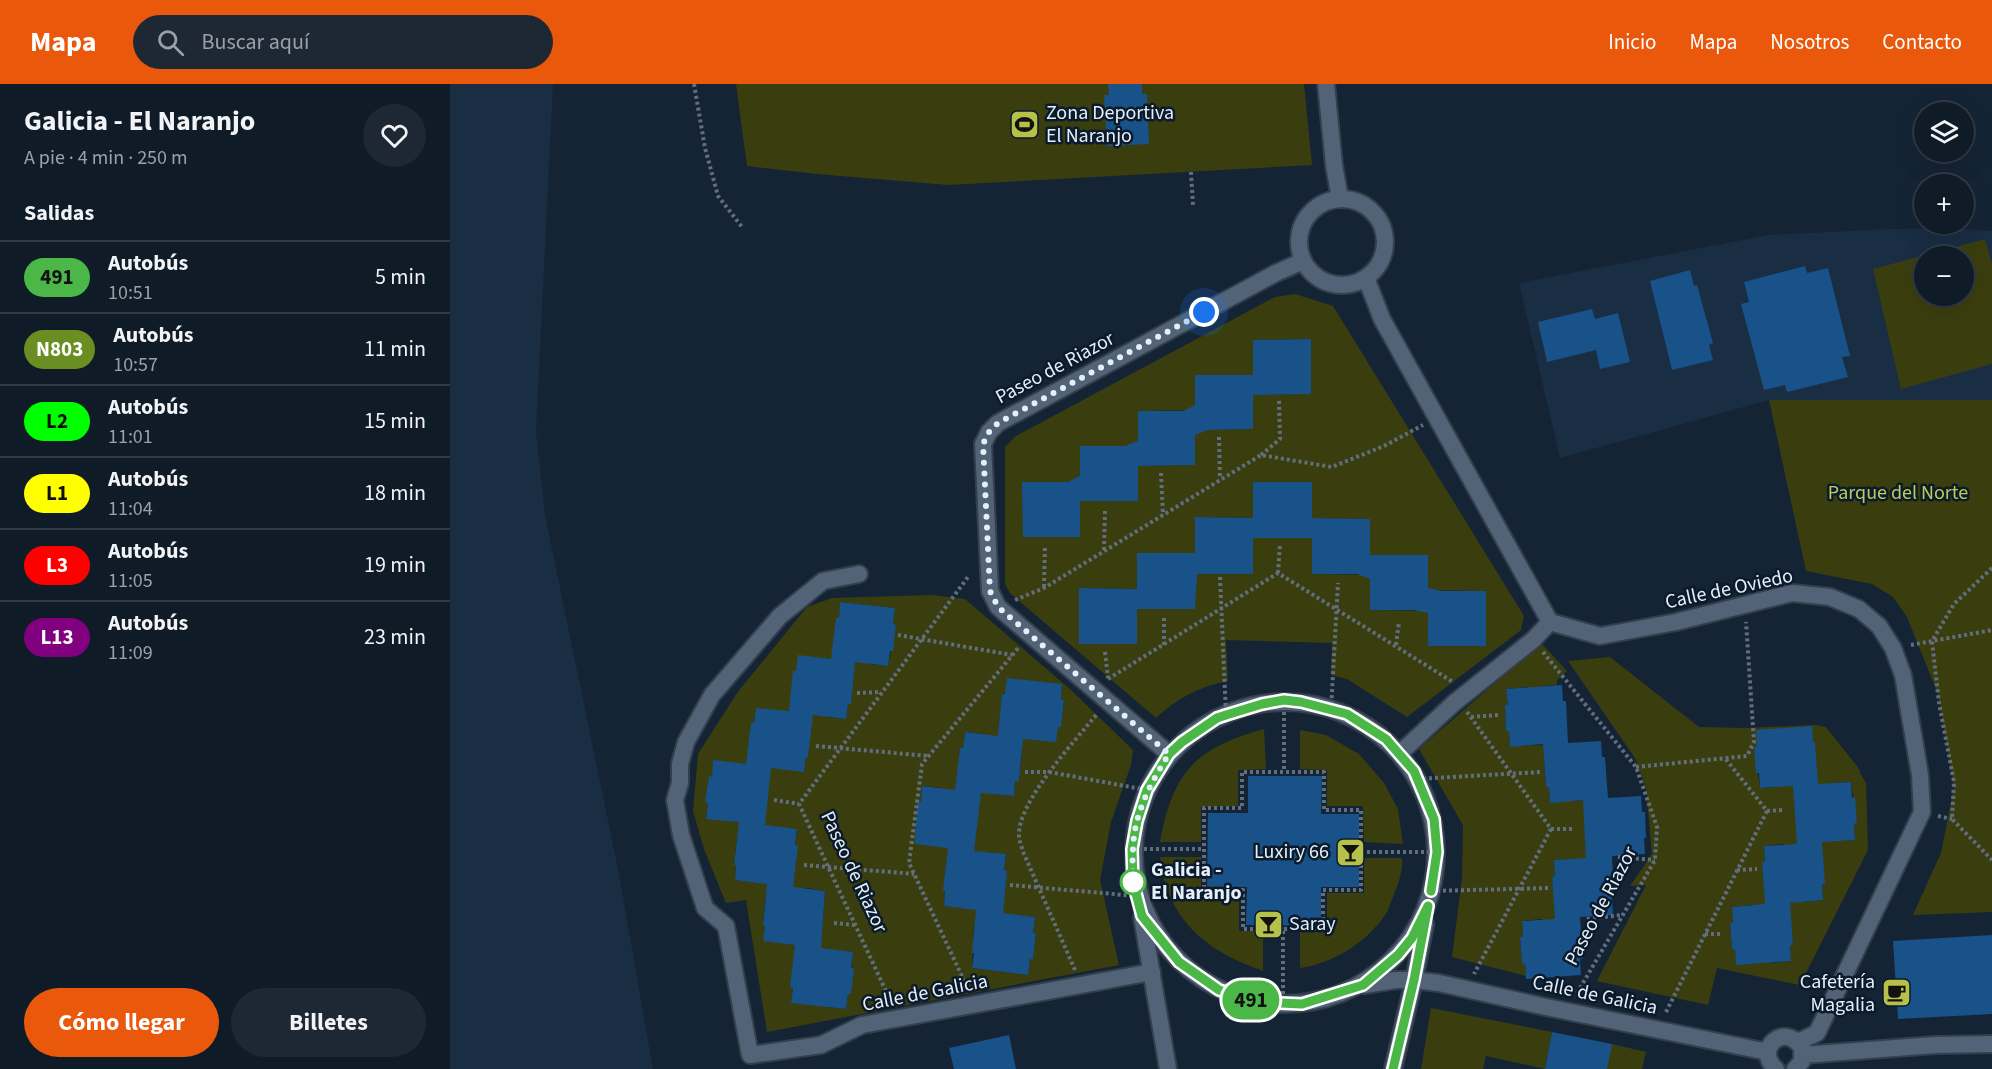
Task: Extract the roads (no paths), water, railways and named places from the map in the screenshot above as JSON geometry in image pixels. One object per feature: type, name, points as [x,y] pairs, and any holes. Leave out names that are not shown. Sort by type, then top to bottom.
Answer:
[{"type":"street","points":[[1326,84],[1334,165],[1340,199]]},
{"type":"street","points":[[1340,199],[1351,200],[1370,209],[1382,226],[1385,239],[1384,253],[1377,267],[1366,278],[1344,285],[1325,282],[1312,274],[1303,261],[1298,243],[1299,234],[1312,210],[1324,202],[1340,199]]},
{"type":"street","name":"Paseo de Riazor","points":[[1169,754],[998,607],[990,591],[983,444],[989,432],[998,423],[1276,273],[1303,261]]},
{"type":"street","points":[[1366,278],[1382,319],[1550,622],[1533,640],[1463,695],[1399,754]]},
{"type":"street","name":"Calle de Galicia","points":[[860,574],[823,581],[780,616],[712,695],[686,742],[680,764],[680,783],[675,800],[681,836],[705,908],[726,926],[751,1062],[821,1045],[862,1025],[1152,972]]},
{"type":"street","name":"Calle de Oviedo","points":[[1550,622],[1600,636],[1676,622],[1792,593],[1830,597],[1859,609],[1879,626],[1893,648],[1903,675],[1920,775],[1922,812],[1817,1033],[1799,1055]]},
{"type":"street","points":[[1168,1069],[1142,916],[1133,882],[1132,849],[1137,821],[1147,790],[1169,754],[1182,742],[1217,718],[1262,704],[1284,700],[1347,714],[1386,739],[1414,771],[1434,819],[1437,852],[1430,898],[1393,1069]]},
{"type":"street","points":[[1142,916],[1179,962],[1219,990],[1257,1002],[1302,1004],[1363,985],[1398,955],[1412,938],[1430,898]]},
{"type":"street","name":"Calle de Galicia","points":[[1363,985],[1414,980],[1466,989],[1657,1029],[1770,1059]]},
{"type":"street","points":[[1757,1069],[1770,1059],[1770,1047],[1777,1039],[1788,1037],[1799,1055],[1935,1045],[1992,1044]]},
{"type":"place","name":"Zona Deportiva El Naranjo","points":[[1025,125]]},
{"type":"place","name":"Luxiry 66","points":[[1350,852]]},
{"type":"place","name":"Galicia - El Naranjo","points":[[1133,882]]},
{"type":"place","name":"Saray","points":[[1268,924]]},
{"type":"place","name":"Cafetería Magalia","points":[[1896,993]]},
{"type":"park label","name":"Parque del Norte","points":[[1898,493]]}]
